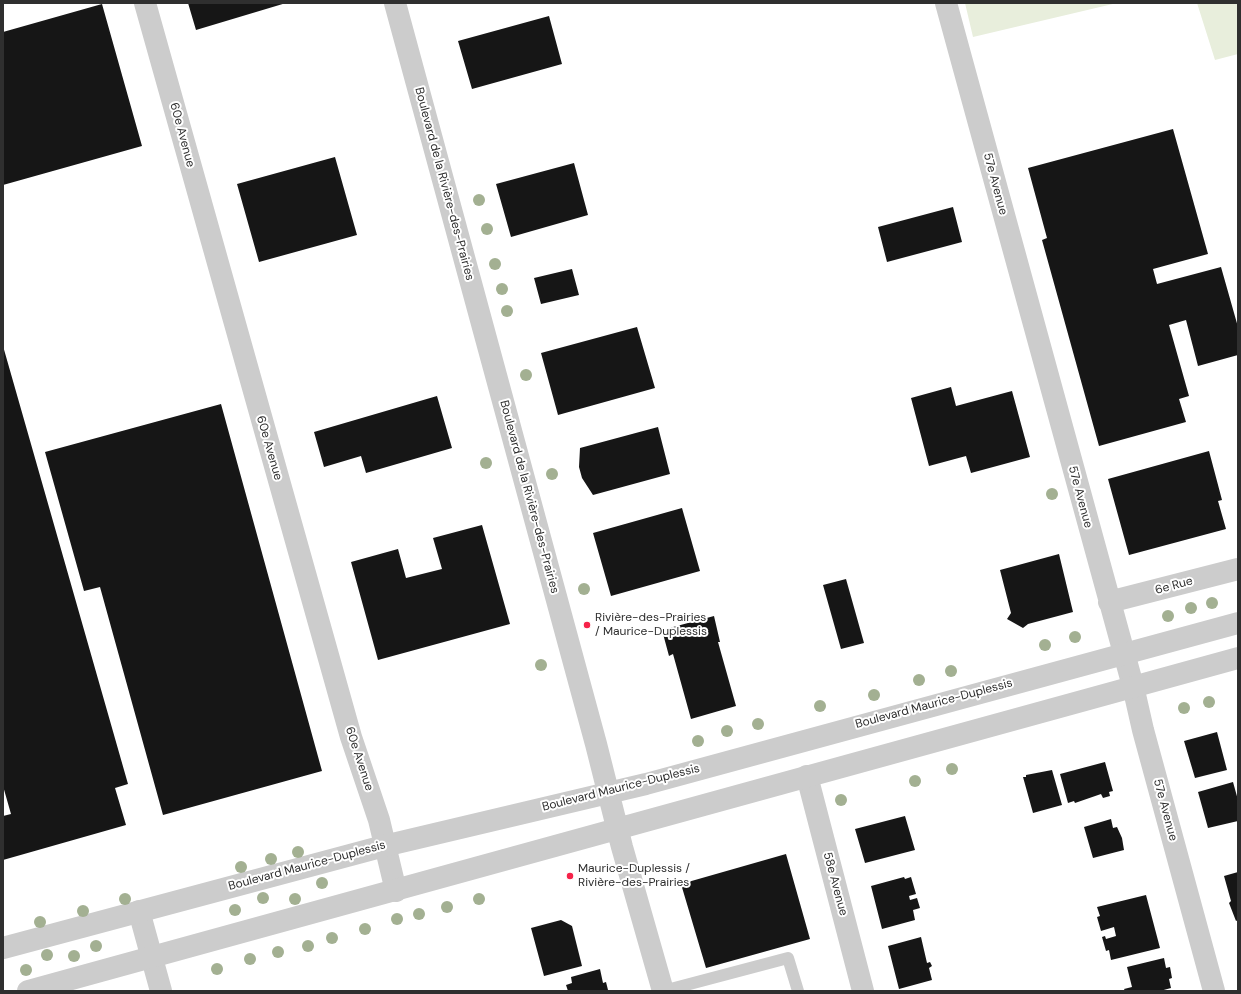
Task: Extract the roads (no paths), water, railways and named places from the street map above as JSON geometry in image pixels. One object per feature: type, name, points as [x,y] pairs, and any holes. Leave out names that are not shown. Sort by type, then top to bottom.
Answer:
[{"type":"street","name":"60e Avenue","points":[[145,3],[314,608],[351,737],[379,820],[396,891]]},
{"type":"street","name":"Boulevard de la Rivière-des-Prairies","points":[[395,3],[596,744],[607,792],[663,991]]},
{"type":"street","name":"57e Avenue","points":[[946,3],[1133,686],[1143,730],[1214,991]]},
{"type":"street","name":"6e Rue","points":[[1109,602],[1238,569]]},
{"type":"street","name":"Boulevard Maurice-Duplessis","points":[[3,948],[384,846],[653,782],[1123,653],[1238,623]]},
{"type":"street","points":[[28,991],[396,891],[618,828],[1238,658]]},
{"type":"street","name":"58e Avenue","points":[[807,776],[863,991]]},
{"type":"street","points":[[139,911],[161,991]]},
{"type":"lane","points":[[663,991],[788,958],[798,991]]},
{"type":"place","name":"Rivière-des-Prairies / Maurice-Duplessis","points":[[587,625]]},
{"type":"place","name":"Maurice-Duplessis / Rivière-des-Prairies","points":[[570,876]]}]
